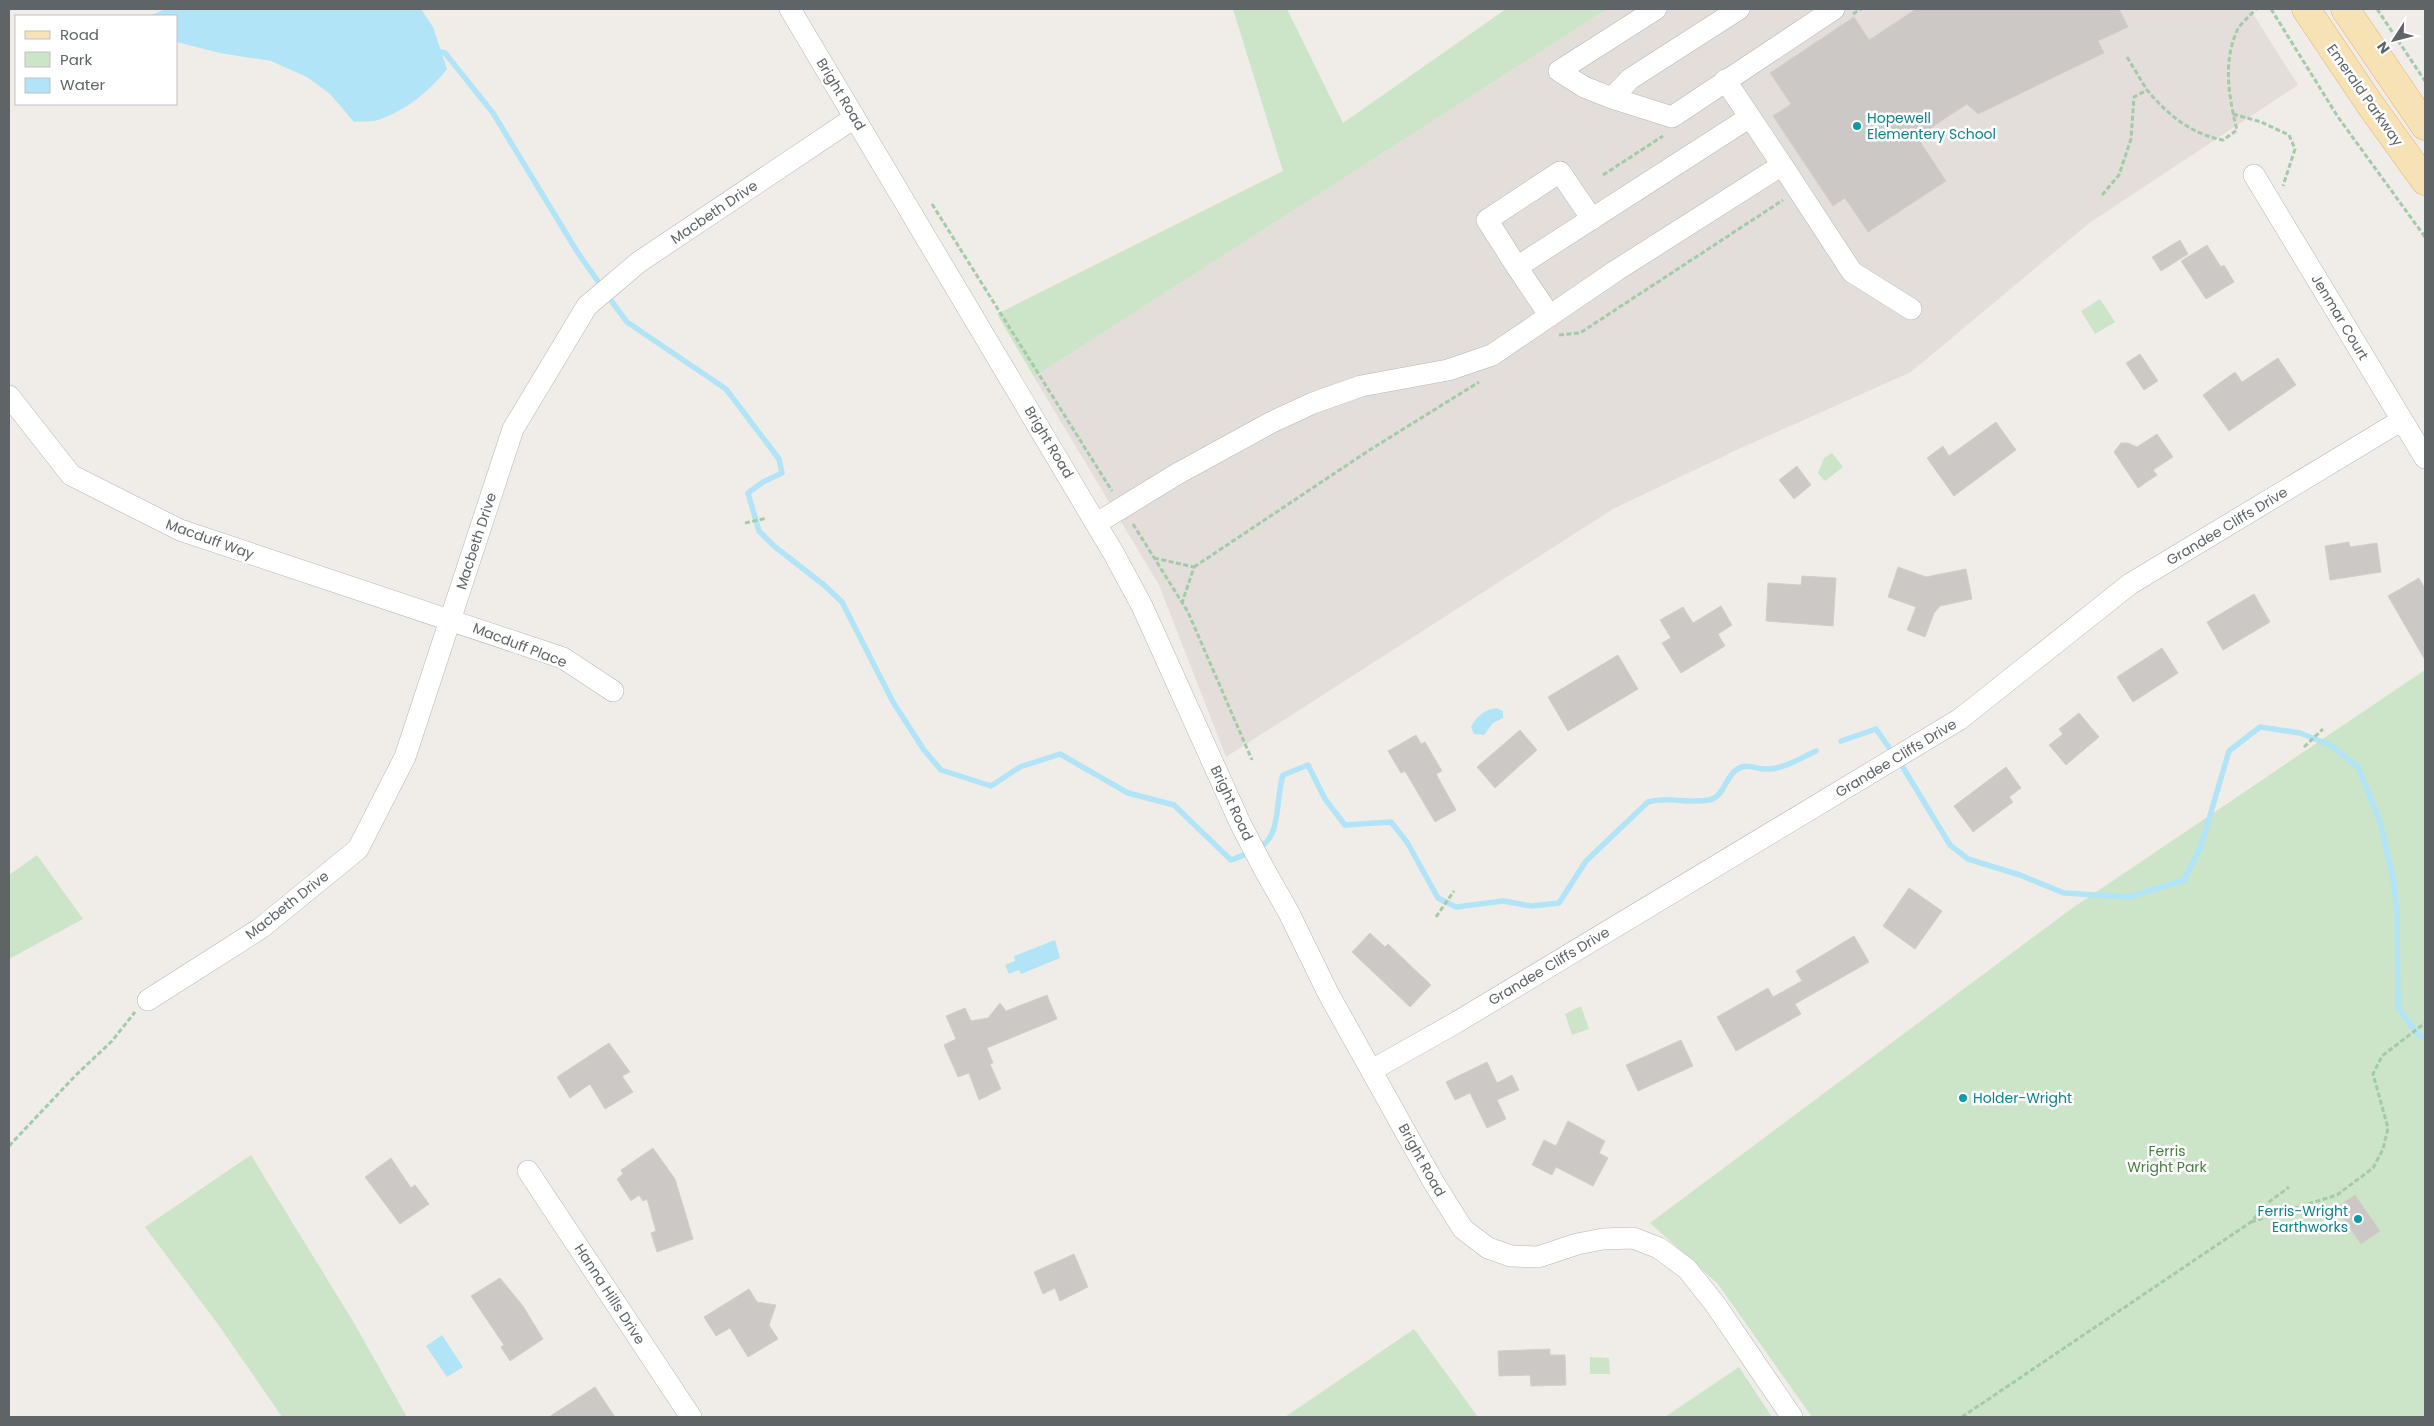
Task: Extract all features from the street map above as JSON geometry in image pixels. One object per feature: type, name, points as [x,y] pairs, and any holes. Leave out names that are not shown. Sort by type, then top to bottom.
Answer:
[{"type":"main road","name":"Emerald Parkway","points":[[2306,9],[2369,103],[2425,181]]},
{"type":"main road","points":[[2345,9],[2425,126]]},
{"type":"street","name":"Bright Road","points":[[790,9],[1096,523],[1142,606],[1241,825],[1289,913],[1328,993],[1434,1183],[1463,1229],[1488,1248],[1511,1256],[1538,1257],[1577,1244],[1633,1238],[1659,1248],[1686,1269],[1715,1304],[1792,1417]]},
{"type":"street","points":[[1656,9],[1559,71],[1584,88],[1672,117],[1834,9]]},
{"type":"street","points":[[1612,98],[1630,80],[1739,9]]},
{"type":"street","points":[[1725,80],[1852,272],[1911,309]]},
{"type":"street","points":[[1517,267],[1750,117]]},
{"type":"street","name":"Macbeth Drive","points":[[148,1000],[261,928],[358,849],[405,757],[513,429],[587,306],[640,262],[854,118]]},
{"type":"street","points":[[1096,523],[1177,474],[1272,422],[1313,403],[1361,386],[1448,370],[1492,355],[1618,270],[1782,165]]},
{"type":"street","points":[[1550,316],[1487,220],[1560,172],[1592,219]]},
{"type":"street","name":"Jenmar Court","points":[[2254,175],[2425,458]]},
{"type":"street","name":"Macduff Way","points":[[9,396],[71,475],[130,505],[180,530],[450,620]]},
{"type":"street","name":"Grandee Cliffs Drive","points":[[1372,1070],[1457,1022],[1960,719],[2130,584],[2402,420]]},
{"type":"street","name":"Macduff Place","points":[[450,620],[564,658],[613,691]]},
{"type":"street","name":"Hanna Hills Drive","points":[[528,1171],[690,1417]]},
{"type":"path","points":[[2127,57],[2147,90],[2165,112],[2204,136],[2223,140],[2237,130],[2232,114],[2228,64],[2236,31],[2256,9]]},
{"type":"path","points":[[2271,9],[2338,117],[2425,237]]},
{"type":"path","points":[[2377,9],[2425,81]]},
{"type":"path","points":[[2102,195],[2118,175],[2130,139],[2134,97],[2147,90]]},
{"type":"path","points":[[2232,114],[2281,130],[2289,135],[2293,141],[2294,149],[2286,180],[2273,206]]},
{"type":"path","points":[[930,201],[1182,604],[1252,760]]},
{"type":"path","points":[[745,523],[767,518]]},
{"type":"path","points":[[1154,558],[1194,567],[1182,604]]},
{"type":"path","points":[[2304,747],[2323,729]]},
{"type":"path","points":[[1436,916],[1454,891]]},
{"type":"path","points":[[9,1146],[76,1075],[112,1041],[137,1009],[148,1000]]},
{"type":"path","points":[[2251,1222],[2337,1195],[2373,1168],[2383,1148],[2388,1128],[2373,1074],[2382,1056],[2425,1023]]},
{"type":"path","points":[[1962,1417],[2251,1222],[2269,1202],[2289,1187]]},
{"type":"shaded area","points":[[1607,9],[2250,9],[2298,85],[2088,224],[1911,372],[1743,447],[1613,509],[1226,757],[1159,585],[1034,377]]},
{"type":"green space","points":[[1233,9],[1287,9],[1343,123],[1506,9],[1607,9],[1034,377],[997,314],[1283,171]]},
{"type":"green space","points":[[2100,299],[2115,322],[2095,334],[2081,311]]},
{"type":"green space","points":[[1832,453],[1843,467],[1825,481],[1818,473],[1824,458]]},
{"type":"green space","name":"Ferris Wright Park","points":[[2425,670],[2425,1417],[1812,1417],[1718,1284],[1650,1223],[2071,909]]},
{"type":"green space","points":[[37,855],[83,919],[9,959],[9,875]]},
{"type":"green space","points":[[1581,1006],[1589,1029],[1572,1035],[1565,1014]]},
{"type":"green space","points":[[251,1155],[354,1323],[407,1417],[282,1417],[220,1327],[145,1227]]},
{"type":"green space","points":[[1414,1329],[1478,1417],[1285,1417]]},
{"type":"green space","points":[[1590,1357],[1609,1358],[1610,1374],[1590,1374]]},
{"type":"green space","points":[[1739,1367],[1772,1417],[1665,1417]]},
{"type":"water","points":[[166,9],[421,9],[433,27],[447,69],[433,85],[398,112],[378,120],[354,122],[330,94],[307,77],[271,61],[220,53],[178,42],[178,15],[151,15]]},
{"type":"water","points":[[1497,708],[1503,711],[1503,718],[1493,723],[1484,735],[1474,734],[1471,727],[1479,716]]},
{"type":"water","points":[[1055,940],[1060,958],[1021,974],[1019,970],[1009,974],[1005,965],[1015,961],[1014,956]]},
{"type":"water","points":[[442,1335],[463,1367],[447,1377],[426,1346]]},
{"type":"building","name":"Hopewell Elementery School","points":[[1916,9],[2119,9],[2128,27],[2098,41],[2104,53],[1978,114],[1967,104],[1917,137],[1946,181],[1868,232],[1845,198],[1833,206],[1773,116],[1791,104],[1770,73],[1854,17],[1869,40]]},
{"type":"building","points":[[2180,240],[2188,254],[2161,271],[2152,257]]},
{"type":"building","points":[[2207,245],[2221,267],[2224,265],[2234,282],[2206,299],[2181,261]]},
{"type":"building","points":[[2140,354],[2158,381],[2144,390],[2126,363]]},
{"type":"building","points":[[2278,358],[2296,385],[2229,431],[2203,395],[2235,372],[2242,382]]},
{"type":"building","points":[[1996,422],[2016,450],[1954,496],[1927,458],[1943,446],[1949,456]]},
{"type":"building","points":[[2157,434],[2173,457],[2153,470],[2157,475],[2138,488],[2114,452],[2121,443],[2128,443],[2137,447]]},
{"type":"building","points":[[1797,466],[1811,485],[1794,499],[1779,480]]},
{"type":"building","points":[[2349,542],[2350,547],[2377,543],[2381,572],[2330,580],[2325,546]]},
{"type":"building","points":[[1898,567],[1926,577],[1966,569],[1972,599],[1940,606],[1934,613],[1925,637],[1907,630],[1916,607],[1888,597]]},
{"type":"building","points":[[1802,576],[1836,578],[1833,626],[1766,621],[1768,583],[1801,585]]},
{"type":"building","points":[[2419,578],[2425,589],[2425,660],[2388,596]]},
{"type":"building","points":[[2254,594],[2270,622],[2223,650],[2207,622]]},
{"type":"building","points":[[1721,606],[1732,625],[1718,634],[1725,646],[1681,673],[1662,643],[1671,638],[1660,620],[1683,607],[1693,623]]},
{"type":"building","points":[[2162,648],[2178,673],[2133,702],[2117,677]]},
{"type":"building","points":[[1618,655],[1638,689],[1568,731],[1548,697]]},
{"type":"building","points":[[2079,713],[2099,737],[2066,765],[2049,745],[2063,734],[2059,729]]},
{"type":"building","points":[[1520,730],[1537,750],[1495,788],[1477,767]]},
{"type":"building","points":[[1416,735],[1421,744],[1425,742],[1442,771],[1436,774],[1456,810],[1435,822],[1405,771],[1401,773],[1388,751]]},
{"type":"building","points":[[2006,767],[2021,788],[2009,797],[2013,802],[1973,832],[1954,806]]},
{"type":"building","points":[[1909,888],[1942,911],[1915,949],[1883,926]]},
{"type":"building","points":[[1370,933],[1385,947],[1388,944],[1431,985],[1410,1007],[1352,952]]},
{"type":"building","points":[[1854,936],[1869,962],[1795,1004],[1801,1014],[1736,1051],[1717,1017],[1768,988],[1773,997],[1802,981],[1796,971]]},
{"type":"building","points":[[1047,995],[1057,1019],[987,1048],[993,1063],[990,1064],[1001,1089],[979,1100],[969,1073],[958,1077],[944,1045],[956,1039],[946,1016],[965,1008],[971,1021],[988,1018],[1000,1003],[1006,1011]]},
{"type":"building","points":[[1681,1040],[1693,1066],[1638,1091],[1626,1065]]},
{"type":"building","points":[[609,1043],[630,1072],[622,1076],[633,1092],[605,1109],[590,1084],[570,1098],[557,1077]]},
{"type":"building","points":[[1487,1062],[1497,1083],[1512,1075],[1519,1090],[1497,1100],[1506,1119],[1487,1128],[1470,1093],[1455,1100],[1446,1082]]},
{"type":"building","points":[[1568,1121],[1605,1141],[1599,1153],[1608,1158],[1593,1186],[1556,1167],[1552,1175],[1532,1165],[1544,1140],[1556,1146]]},
{"type":"building","points":[[653,1148],[675,1179],[693,1239],[657,1252],[651,1233],[656,1231],[647,1199],[643,1201],[639,1195],[631,1201],[617,1179],[623,1174],[621,1170]]},
{"type":"building","points":[[391,1158],[411,1188],[415,1185],[429,1204],[400,1224],[365,1177]]},
{"type":"building","name":"Ferris-Wright Earthworks","points":[[2355,1195],[2380,1231],[2361,1244],[2336,1208]]},
{"type":"building","points":[[1074,1254],[1088,1287],[1060,1301],[1055,1288],[1043,1294],[1034,1272]]},
{"type":"building","points":[[500,1278],[523,1306],[543,1339],[510,1361],[501,1347],[504,1345],[471,1296]]},
{"type":"building","points":[[749,1289],[757,1302],[776,1305],[769,1325],[778,1339],[748,1357],[730,1328],[716,1336],[704,1317]]},
{"type":"building","points":[[1550,1349],[1550,1355],[1565,1355],[1566,1385],[1531,1386],[1530,1375],[1499,1376],[1498,1351]]},
{"type":"building","points":[[595,1387],[615,1417],[549,1417]]},
{"type":"waterway","points":[[437,51],[445,53],[493,113],[578,253],[602,287]]},
{"type":"waterway","points":[[607,295],[627,322],[726,389],[779,459],[782,473],[763,482],[748,493],[759,531],[774,546],[824,585],[842,602],[893,702],[924,750],[941,770],[991,786],[1020,767],[1060,754],[1128,793],[1174,805],[1231,860],[1256,850],[1269,839],[1275,822],[1283,775],[1308,765],[1325,799],[1345,825],[1391,822],[1407,842],[1438,898],[1456,907],[1503,901],[1531,906],[1559,903],[1586,861],[1648,802],[1656,800],[1709,800],[1718,795],[1732,773],[1743,766],[1765,769],[1778,768],[1816,751]]},
{"type":"waterway","points":[[1841,741],[1876,729],[1904,769],[1950,845],[1968,859],[2020,875],[2064,893],[2129,897],[2184,880],[2201,846],[2229,751],[2260,727],[2300,733],[2330,745],[2358,767],[2380,822],[2393,878],[2397,911],[2398,1008],[2416,1032],[2425,1039]]},
{"type":"place","name":"Hopewell Elementery School","points":[[1857,126]]},
{"type":"place","name":"Holder-Wright","points":[[1963,1098]]},
{"type":"place","name":"Ferris-Wright Earthworks","points":[[2358,1219]]}]
